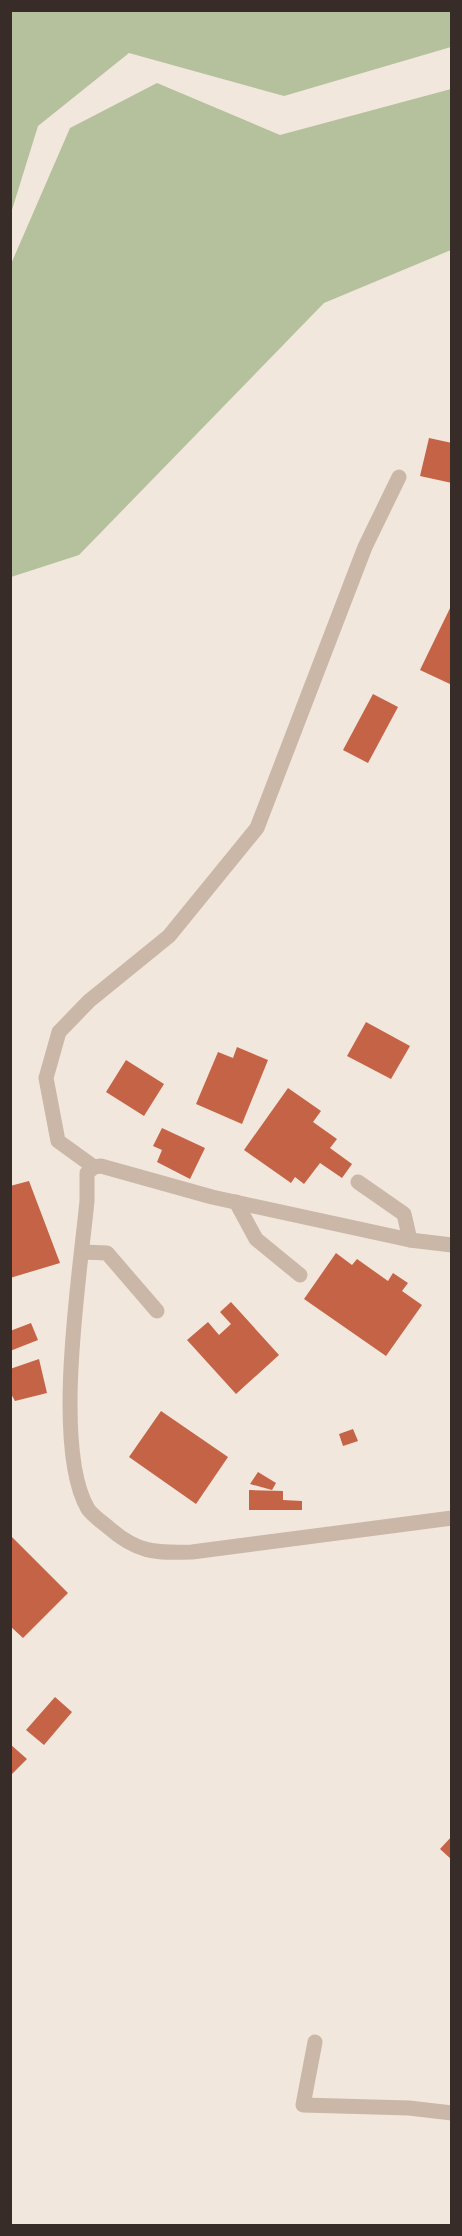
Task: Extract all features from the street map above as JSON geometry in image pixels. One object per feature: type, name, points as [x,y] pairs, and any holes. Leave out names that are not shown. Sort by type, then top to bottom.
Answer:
[{"type":"street","points":[[94,1167],[58,1141],[46,1078],[59,1032],[89,1001],[170,936],[257,828],[365,547],[399,477]]},
{"type":"street","points":[[452,1245],[410,1240],[236,1202],[101,1166],[94,1167],[87,1173],[69,1405],[79,1491],[90,1511],[124,1541],[153,1553],[192,1551],[452,1518]]},
{"type":"street","points":[[358,1182],[404,1214],[410,1240]]},
{"type":"street","points":[[236,1202],[256,1239],[300,1275]]},
{"type":"street","points":[[82,1252],[107,1253],[157,1311]]},
{"type":"street","points":[[315,2042],[303,2105],[409,2108],[452,2113]]},
{"type":"green space","points":[[11,10],[451,11],[451,47],[284,96],[129,53],[38,126],[11,213]]},
{"type":"green space","points":[[157,83],[280,135],[451,89],[451,250],[324,303],[79,555],[11,577],[11,264],[70,128]]},
{"type":"building","points":[[429,438],[452,443],[452,483],[420,476]]},
{"type":"building","points":[[452,604],[452,685],[420,670]]},
{"type":"building","points":[[373,694],[398,707],[368,763],[343,750]]},
{"type":"building","points":[[366,1022],[410,1046],[391,1079],[347,1056]]},
{"type":"building","points":[[237,1047],[268,1060],[242,1124],[196,1104],[218,1052],[233,1058]]},
{"type":"building","points":[[126,1060],[164,1084],[144,1116],[106,1092]]},
{"type":"building","points":[[288,1088],[321,1111],[313,1122],[337,1139],[330,1148],[352,1164],[342,1178],[320,1163],[304,1184],[295,1177],[291,1183],[244,1150]]},
{"type":"building","points":[[162,1128],[205,1148],[190,1179],[157,1162],[162,1150],[153,1146]]},
{"type":"building","points":[[29,1181],[60,1263],[10,1278],[10,1186]]},
{"type":"building","points":[[336,1253],[352,1265],[357,1259],[388,1281],[393,1273],[408,1283],[402,1291],[422,1305],[386,1356],[304,1299]]},
{"type":"building","points":[[231,1302],[279,1355],[236,1394],[187,1340],[208,1322],[219,1335],[231,1324],[220,1312]]},
{"type":"building","points":[[31,1323],[38,1340],[10,1351],[10,1331]]},
{"type":"building","points":[[39,1359],[47,1393],[15,1401],[10,1392],[10,1369]]},
{"type":"building","points":[[161,1411],[228,1457],[196,1504],[129,1457]]},
{"type":"building","points":[[353,1429],[358,1441],[343,1446],[339,1434]]},
{"type":"building","points":[[258,1472],[276,1483],[272,1490],[250,1484]]},
{"type":"building","points":[[249,1490],[283,1491],[283,1500],[302,1501],[302,1510],[249,1510]]},
{"type":"building","points":[[10,1535],[68,1593],[23,1638],[10,1626]]},
{"type":"building","points":[[55,1697],[72,1712],[44,1745],[26,1730]]},
{"type":"building","points":[[10,1744],[27,1759],[10,1776]]},
{"type":"building","points":[[452,1836],[452,1860],[440,1849]]}]
